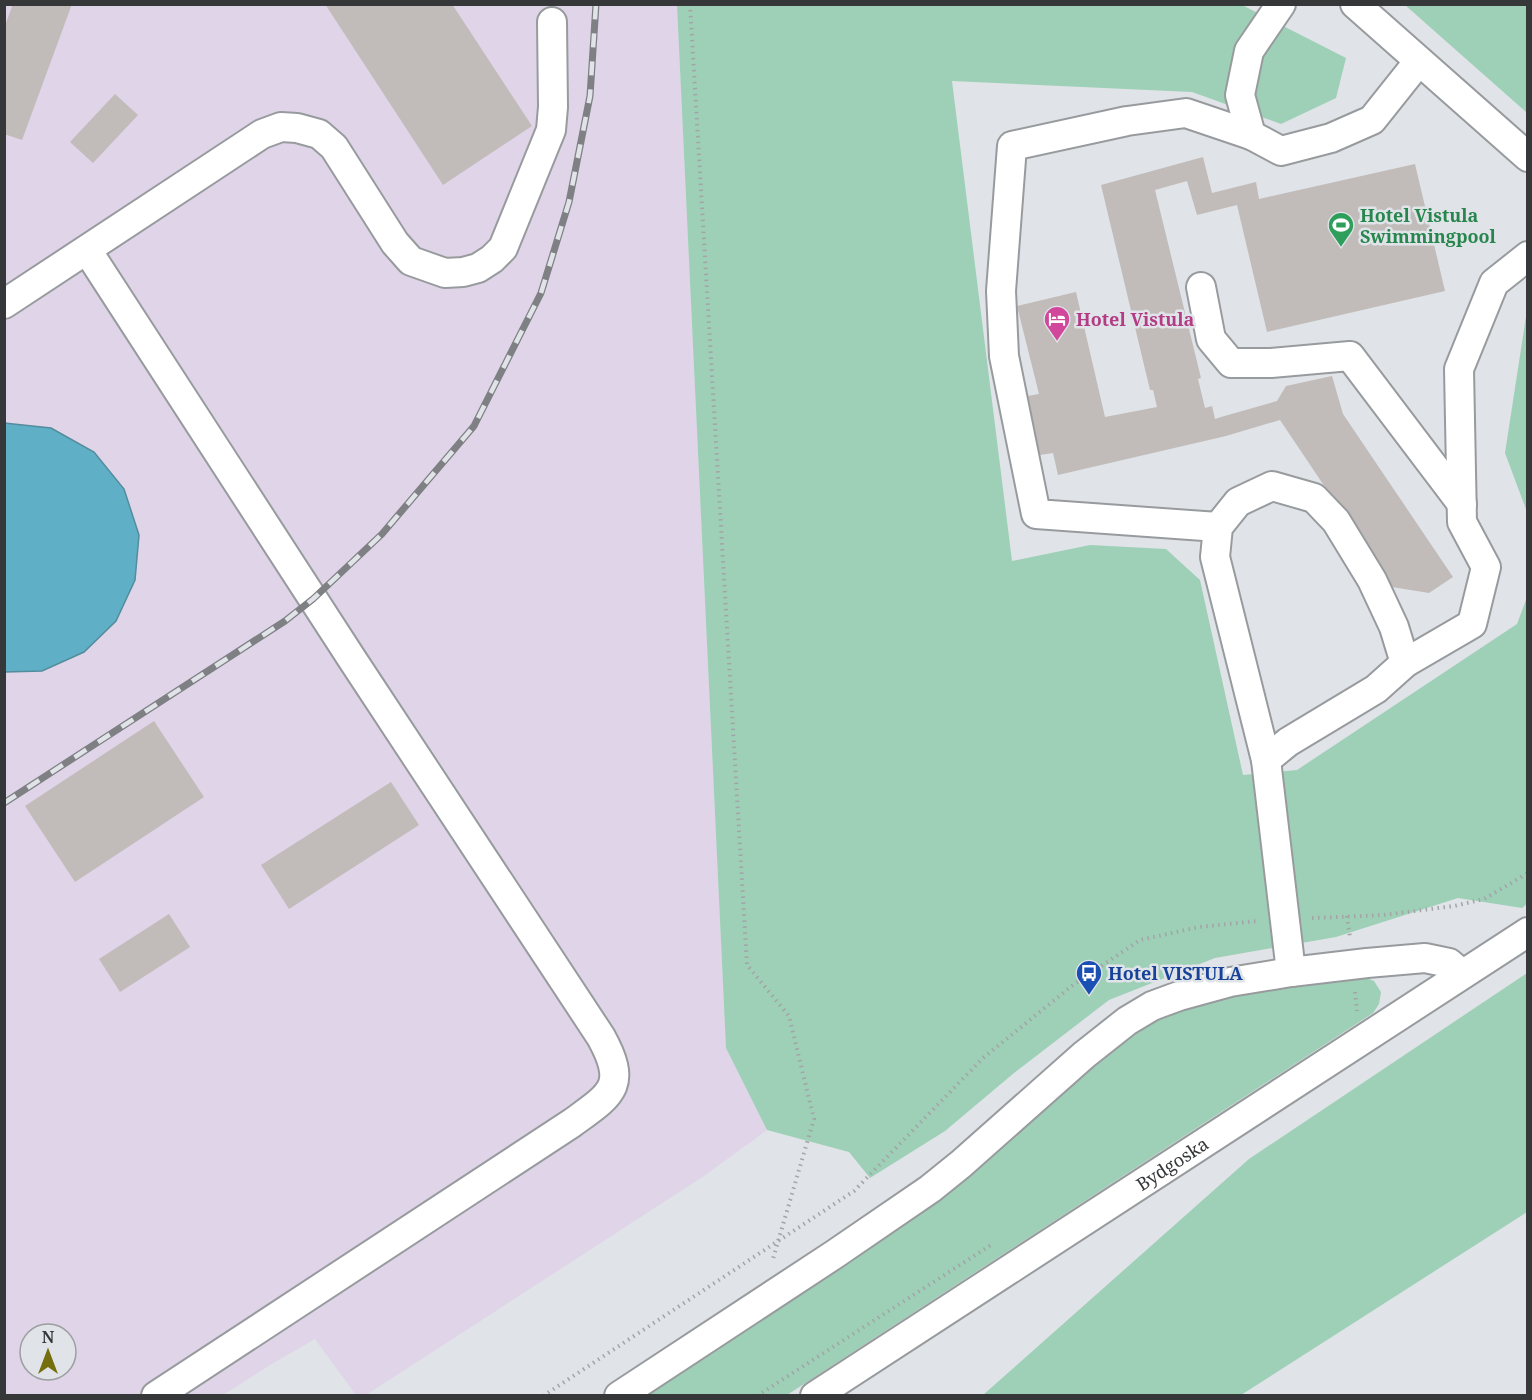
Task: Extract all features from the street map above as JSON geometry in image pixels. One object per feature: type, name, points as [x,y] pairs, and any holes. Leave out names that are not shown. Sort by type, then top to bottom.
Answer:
[{"type":"street","points":[[1251,135],[1240,95],[1249,51],[1281,4]]},
{"type":"street","points":[[1355,4],[1527,157]]},
{"type":"street","points":[[4,304],[253,140],[281,127],[297,128],[319,134],[334,147],[395,243],[411,261],[445,273],[478,268],[503,248],[551,130],[552,22]]},
{"type":"street","points":[[1218,528],[1036,514],[1004,356],[1001,291],[1012,146],[1127,121],[1186,113],[1251,135],[1281,151],[1331,138],[1372,120],[1419,61]]},
{"type":"street","points":[[87,250],[358,669],[601,1037],[612,1057],[615,1074],[611,1089],[603,1101],[572,1123],[156,1395]]},
{"type":"street","points":[[1266,760],[1288,742],[1376,689],[1405,663],[1472,624],[1486,567],[1462,522],[1459,369],[1494,283],[1527,256]]},
{"type":"street","points":[[1201,287],[1210,339],[1231,363],[1270,363],[1350,356],[1462,504]]},
{"type":"street","points":[[1290,972],[1266,760],[1215,557],[1218,528],[1238,502],[1272,486],[1314,498],[1336,521],[1372,580],[1394,627],[1405,663]]},
{"type":"street","name":"Bydgoska","points":[[815,1395],[1527,932]]},
{"type":"street","points":[[619,1395],[930,1189],[962,1164],[1084,1055],[1127,1021],[1152,1006],[1230,982],[1353,964],[1425,958],[1449,963],[1462,974]]},
{"type":"path","points":[[690,4],[747,965],[789,1016],[814,1119],[759,1304]]},
{"type":"path","points":[[1301,918],[1383,915],[1454,906],[1484,899],[1527,873]]},
{"type":"path","points":[[1347,916],[1357,1011]]},
{"type":"path","points":[[543,1395],[854,1191],[983,1058],[1073,985],[1140,940],[1199,927],[1265,921]]},
{"type":"path","points":[[758,1395],[998,1239]]},
{"type":"shaded area","points":[[5,5],[677,5],[726,1048],[767,1130],[704,1176],[366,1395],[356,1395],[315,1339],[223,1395],[5,1396]]},
{"type":"green space","points":[[677,5],[1242,5],[1346,58],[1336,98],[1281,124],[1192,92],[952,81],[1012,561],[1090,545],[1166,549],[1200,580],[1243,775],[1297,770],[1517,624],[1527,597],[1527,904],[1522,908],[1458,898],[1336,937],[1215,958],[1109,1000],[1014,1073],[945,1131],[870,1178],[849,1152],[767,1130],[726,1048]]},
{"type":"green space","points":[[1405,5],[1527,5],[1527,113]]},
{"type":"green space","points":[[1527,310],[1527,512],[1505,453]]},
{"type":"green space","points":[[1527,973],[1527,1212],[1241,1395],[983,1395],[1249,1159]]},
{"type":"green space","points":[[1364,977],[1374,981],[1381,992],[1379,1004],[1373,1013],[787,1395],[643,1396],[918,1216],[983,1164],[1050,1101],[1119,1044],[1152,1023],[1187,1007],[1225,997],[1274,988]]},
{"type":"water","points":[[4,423],[51,428],[94,452],[124,489],[139,535],[135,580],[116,621],[84,652],[42,671],[5,672]]},
{"type":"building","points":[[13,4],[72,4],[22,140],[4,134],[4,28]]},
{"type":"building","points":[[325,4],[452,4],[532,126],[443,185]]},
{"type":"building","points":[[115,94],[138,115],[93,163],[70,142]]},
{"type":"building","points":[[1203,157],[1212,193],[1256,182],[1259,199],[1415,164],[1445,291],[1267,332],[1237,205],[1197,215],[1187,181],[1155,190],[1201,378],[1198,379],[1205,408],[1212,406],[1215,419],[1277,401],[1286,386],[1332,376],[1343,414],[1453,577],[1429,593],[1392,587],[1280,420],[1226,436],[1058,475],[1053,453],[1040,455],[1022,397],[1039,394],[1017,306],[1076,292],[1105,417],[1157,407],[1153,390],[1150,390],[1101,185]]},
{"type":"building","points":[[154,721],[204,797],[75,882],[25,806]]},
{"type":"building","points":[[391,782],[419,825],[289,909],[261,865]]},
{"type":"building","points":[[169,914],[190,947],[120,992],[99,959]]},
{"type":"railway","points":[[4,803],[285,621],[313,599],[382,534],[474,426],[541,293],[569,202],[590,96],[596,4]]},
{"type":"place","name":"Hotel Vistula Swimmingpool","points":[[1341,248]]},
{"type":"place","name":"Hotel Vistula","points":[[1057,342]]},
{"type":"place","name":"Hotel VISTULA","points":[[1089,996]]}]
